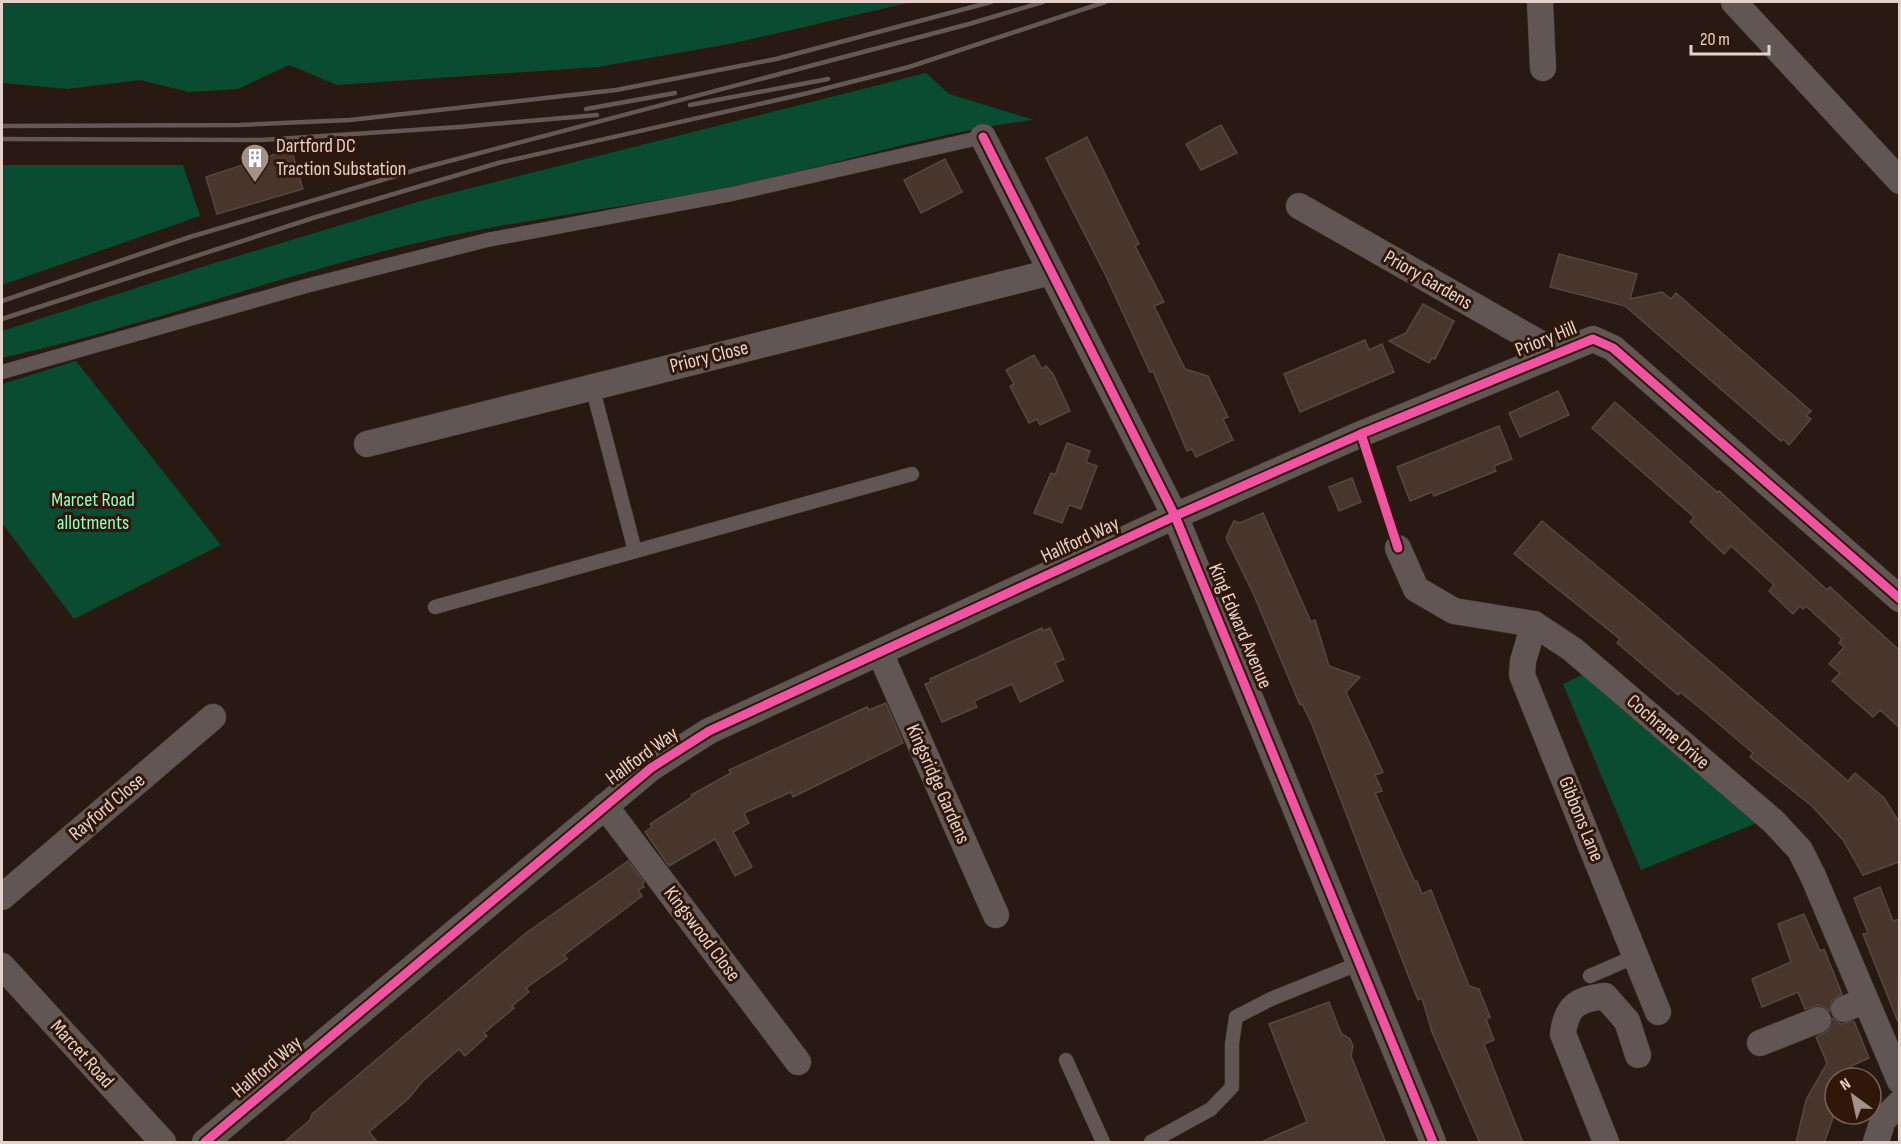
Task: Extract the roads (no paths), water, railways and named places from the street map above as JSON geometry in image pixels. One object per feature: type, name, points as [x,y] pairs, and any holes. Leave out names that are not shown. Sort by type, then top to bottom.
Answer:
[{"type":"street","points":[[1540,2],[1543,68]]},
{"type":"street","points":[[1734,2],[1899,181]]},
{"type":"street","name":"King Edward Avenue","points":[[983,137],[1175,516],[1433,1143]]},
{"type":"street","name":"Priory Gardens","points":[[1299,206],[1557,353]]},
{"type":"street","name":"Priory Close","points":[[366,444],[1051,272]]},
{"type":"street","name":"Priory Hill","points":[[1175,516],[1360,434],[1593,339],[1613,348],[1899,599]]},
{"type":"street","name":"Hallford Way","points":[[205,1143],[651,768],[709,731],[1175,516]]},
{"type":"street","name":"Cochrane Drive","points":[[1398,548],[1416,589],[1454,611],[1534,624],[1572,649],[1773,821],[1800,850],[1814,876],[1854,1005],[1899,1081]]},
{"type":"street","name":"Gibbons Lane","points":[[1534,624],[1522,661],[1522,675],[1658,1012]]},
{"type":"street","name":"Kingsridge Gardens","points":[[880,653],[996,915]]},
{"type":"street","name":"Rayford Close","points":[[2,897],[213,717]]},
{"type":"street","name":"Kingswood Close","points":[[605,806],[798,1062]]},
{"type":"street","name":"Marcet Road","points":[[2,966],[163,1143]]},
{"type":"street","points":[[1606,1143],[1563,1034],[1565,1020],[1573,1006],[1590,998],[1605,996],[1627,1021],[1638,1055]]},
{"type":"street","points":[[1761,1043],[1818,1020]]},
{"type":"street","points":[[1876,1143],[1883,1120],[1899,1103]]},
{"type":"lane","points":[[2,372],[295,289],[487,240],[732,194],[983,137]]},
{"type":"lane","points":[[592,386],[635,551]]},
{"type":"lane","points":[[435,607],[912,474]]},
{"type":"lane","points":[[1590,976],[1636,956]]},
{"type":"lane","points":[[1151,1143],[1211,1109],[1232,1087],[1232,1044],[1236,1017],[1271,999],[1360,963]]},
{"type":"lane","points":[[1066,1060],[1103,1143]]},
{"type":"railway","points":[[2,126],[240,125],[350,120],[616,90],[776,59],[991,2]]},
{"type":"railway","points":[[2,301],[190,237],[419,169],[969,24],[1043,2]]},
{"type":"railway","points":[[2,319],[313,218],[498,163],[808,93],[909,67],[1105,2]]},
{"type":"railway","points":[[690,105],[828,79]]},
{"type":"railway","points":[[586,109],[675,93]]},
{"type":"railway","points":[[2,139],[262,140],[597,115]]},
{"type":"place","name":"Dartford DC Traction Substation","points":[[255,184]]},
{"type":"park label","name":"Marcet Road allotments","points":[[93,512]]}]
